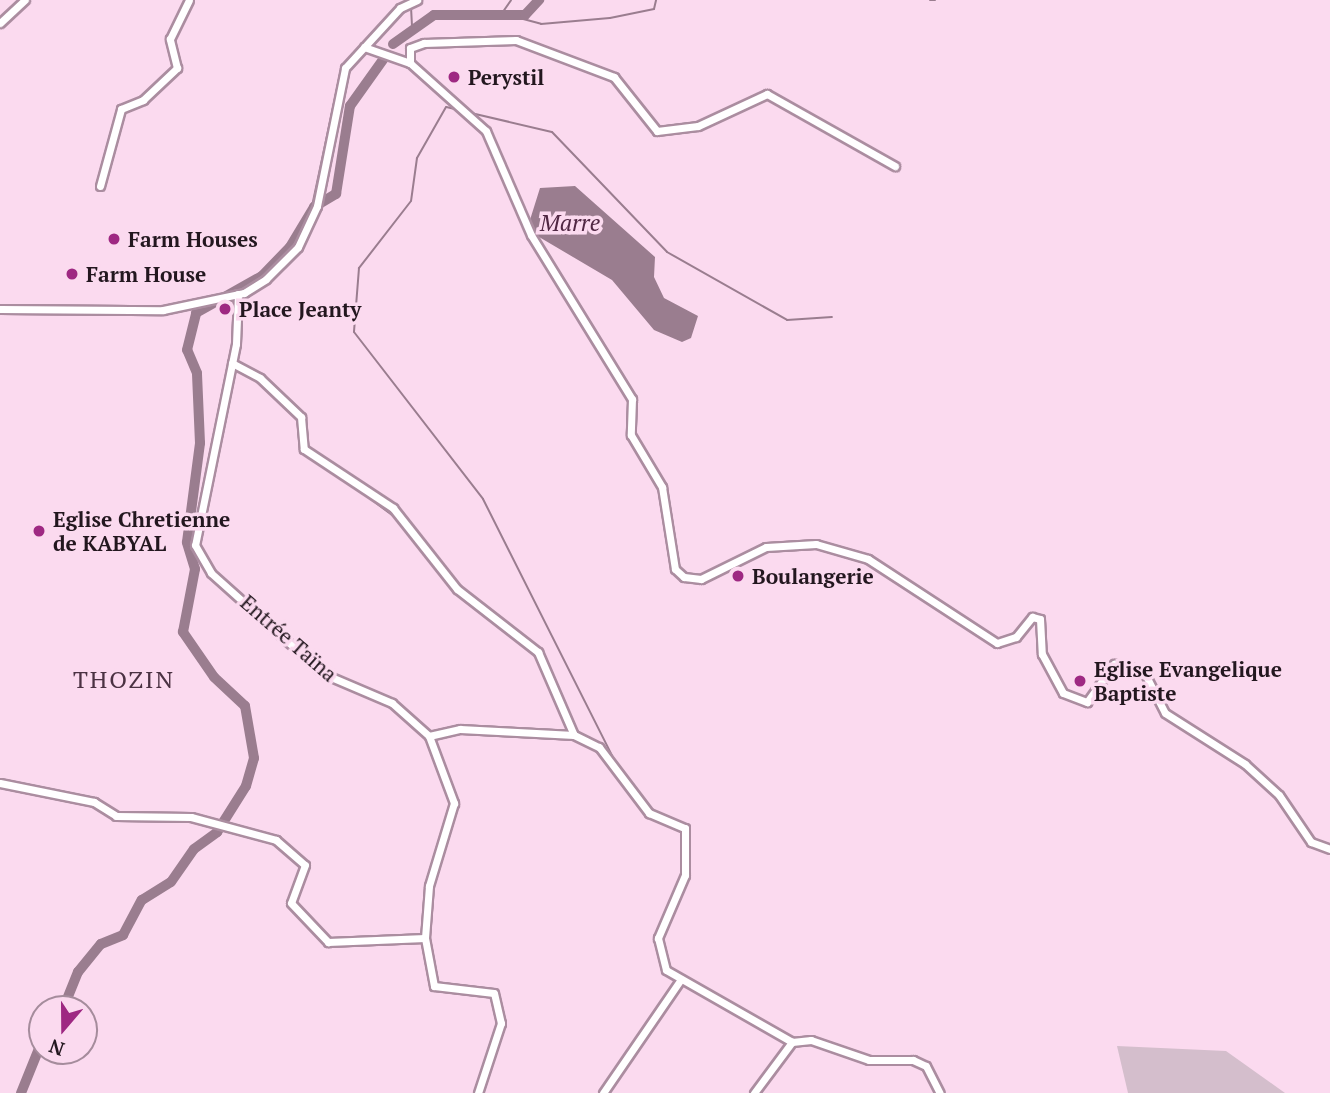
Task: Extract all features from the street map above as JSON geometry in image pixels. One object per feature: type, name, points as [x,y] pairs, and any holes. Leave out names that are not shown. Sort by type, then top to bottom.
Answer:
[{"type":"street","points":[[0,23],[25,0]]},
{"type":"street","points":[[100,186],[121,109],[143,100],[177,68],[170,39],[189,0]]},
{"type":"street","points":[[0,309],[189,306],[238,294],[266,279],[298,247],[320,192],[337,86],[364,47],[404,5],[415,1]]},
{"type":"street","points":[[410,63],[410,48],[424,43],[516,40],[614,77],[657,131],[698,126],[767,94],[895,166]]},
{"type":"street","points":[[364,47],[410,63],[486,131],[531,235],[632,399],[631,435],[662,487],[675,569],[684,577],[701,579],[766,547],[816,544],[868,559],[998,643],[1016,637],[1032,617],[1040,619],[1042,654],[1063,693],[1087,702],[1114,664],[1143,670],[1165,713],[1245,764],[1279,795],[1311,842],[1330,849]]},
{"type":"street","name":"Entrée Taïna","points":[[238,294],[232,363],[195,525],[200,559],[324,674],[392,703],[429,736],[454,803],[429,886],[425,938],[434,986],[497,998],[501,1023],[478,1093]]},
{"type":"street","points":[[232,363],[260,378],[301,417],[303,449],[393,508],[457,589],[538,652],[574,735]]},
{"type":"street","points":[[429,736],[460,729],[574,735],[605,752],[649,814],[685,828],[685,875],[658,938],[666,970],[792,1042],[811,1040],[869,1060],[914,1060],[926,1066],[940,1093]]},
{"type":"street","points":[[0,783],[94,802],[116,816],[191,817],[276,841],[305,864],[291,903],[328,942],[425,938]]},
{"type":"street","points":[[603,1093],[681,979]]},
{"type":"street","points":[[754,1093],[792,1042]]},
{"type":"shaded area","points":[[1117,1046],[1226,1051],[1285,1093],[1128,1093]]},
{"type":"water","name":"Marre","points":[[575,186],[655,257],[654,277],[664,298],[698,316],[691,338],[682,342],[654,330],[612,280],[534,234],[529,223],[540,188]]},
{"type":"waterway","points":[[500,16],[511,0]]},
{"type":"waterway","points":[[393,44],[434,15],[525,15],[539,0]]},
{"type":"waterway","points":[[512,16],[541,24],[610,18],[654,9],[656,0]]},
{"type":"waterway","points":[[930,0],[935,0]]},
{"type":"waterway","points":[[411,7],[412,27]]},
{"type":"waterway","points":[[69,995],[78,972],[101,944],[123,935],[142,900],[171,882],[194,849],[217,832],[246,786],[254,758],[245,706],[214,677],[183,632],[195,569],[187,542],[200,443],[197,373],[187,350],[196,313],[262,276],[290,247],[314,207],[336,194],[350,106],[385,57]]},
{"type":"waterway","points":[[311,211],[341,70]]},
{"type":"waterway","points":[[459,110],[446,107],[417,158],[411,201],[359,268],[354,332],[483,499],[615,762]]},
{"type":"waterway","points":[[471,113],[552,132],[667,252],[787,320],[832,317]]},
{"type":"waterway","points":[[356,488],[396,518]]},
{"type":"waterway","points":[[404,528],[435,568]]},
{"type":"waterway","points":[[21,1093],[32,1065]]},
{"type":"place","name":"Perystil","points":[[454,77]]},
{"type":"place","name":"Farm Houses","points":[[114,239]]},
{"type":"place","name":"Farm House","points":[[72,274]]},
{"type":"place","name":"Place Jeanty","points":[[225,309]]},
{"type":"place","name":"Eglise Chretienne de KABYAL","points":[[39,531]]},
{"type":"place","name":"Boulangerie","points":[[738,576]]},
{"type":"place","name":"Eglise Evangelique Baptiste","points":[[1080,681]]},
{"type":"district","name":"THOZIN","points":[[124,680]]}]
